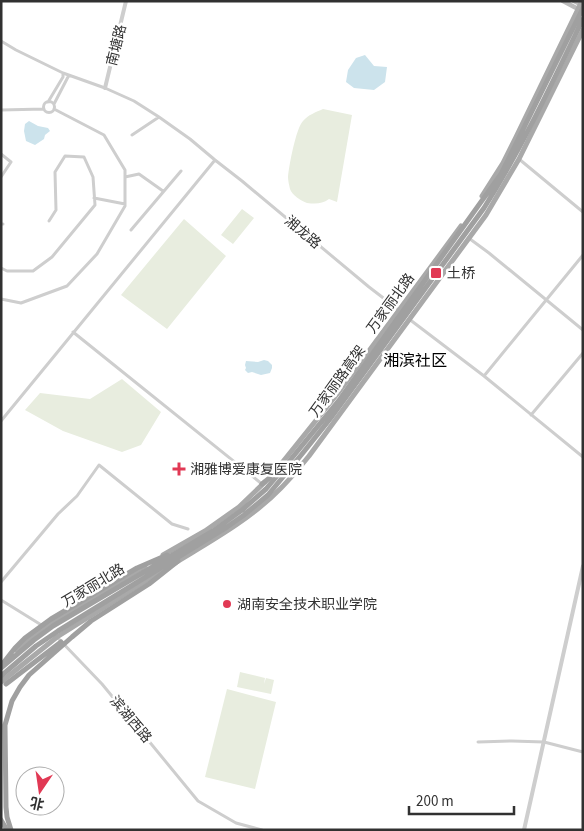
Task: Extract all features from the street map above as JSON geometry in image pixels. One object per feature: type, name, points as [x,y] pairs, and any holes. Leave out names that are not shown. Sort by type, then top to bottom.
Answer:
[{"type":"highway","name":"万家丽路高架","points":[[1,666],[53,626],[191,547],[242,510],[266,488],[340,399],[501,174],[581,7]]},
{"type":"highway","name":"万家丽路高架","points":[[1,676],[36,646],[58,631],[244,515],[268,495],[348,395],[468,231],[504,176],[583,19]]},
{"type":"highway","points":[[262,484],[277,472],[372,353]]},
{"type":"highway","points":[[3,684],[70,635],[149,584],[191,547]]},
{"type":"highway","points":[[11,830],[6,807],[5,725],[12,701],[29,675],[91,622]]},
{"type":"highway","points":[[1,820],[6,830]]},
{"type":"main road","points":[[563,1],[581,7]]},
{"type":"main road","points":[[574,1],[581,7]]},
{"type":"main road","name":"万家丽北路","points":[[1,666],[44,627],[205,531],[239,507],[276,472],[338,393],[491,184],[581,7]]},
{"type":"main road","name":"万家丽北路","points":[[3,684],[57,637],[225,532],[262,505],[281,488],[321,441],[470,239],[500,193],[519,159],[583,30]]},
{"type":"street","name":"南塘路","points":[[105,88],[126,1]]},
{"type":"street","name":"湘龙路","points":[[1,41],[63,73],[105,88],[134,102],[190,138],[369,287],[484,376],[583,457]]},
{"type":"street","points":[[44,109],[44,104],[48,102],[63,78],[63,73]]},
{"type":"street","points":[[1,110],[44,109],[48,113],[52,112],[69,74]]},
{"type":"street","points":[[1,299],[21,303],[67,286],[97,254],[125,206],[125,170],[104,135],[54,107],[51,102],[48,102]]},
{"type":"street","points":[[132,135],[159,117]]},
{"type":"street","points":[[1,154],[11,162],[1,177]]},
{"type":"street","points":[[1,268],[7,271],[34,271],[52,257],[95,205],[93,177],[84,157],[65,156],[55,172],[56,210],[49,222]]},
{"type":"street","points":[[519,159],[583,212]]},
{"type":"street","points":[[1,421],[215,160]]},
{"type":"street","points":[[132,230],[181,171]]},
{"type":"street","points":[[125,177],[139,174],[163,191]]},
{"type":"street","points":[[94,198],[125,204]]},
{"type":"street","points":[[470,239],[583,330]]},
{"type":"street","points":[[484,376],[583,256]]},
{"type":"street","points":[[73,332],[262,484]]},
{"type":"street","points":[[531,415],[583,353]]},
{"type":"street","points":[[1,582],[58,514],[77,496],[99,465],[172,524],[188,529]]},
{"type":"street","points":[[524,830],[583,566]]},
{"type":"street","name":"滨湖西路","points":[[1,600],[57,637],[102,684],[198,801],[236,823],[262,830]]},
{"type":"street","points":[[478,742],[544,742],[583,752]]},
{"type":"shaded area","points":[[323,109],[352,115],[337,202],[329,199],[319,203],[307,203],[297,198],[290,189],[288,177],[290,165],[300,125],[307,117]]},
{"type":"shaded area","points":[[242,209],[254,218],[233,244],[221,235]]},
{"type":"shaded area","points":[[184,219],[226,256],[167,329],[121,295]]},
{"type":"shaded area","points":[[122,379],[161,412],[141,445],[122,452],[63,431],[25,410],[40,393],[90,399]]},
{"type":"shaded area","points":[[240,672],[265,678],[264,684],[266,678],[274,680],[271,694],[237,687]]},
{"type":"shaded area","points":[[227,689],[276,702],[255,789],[205,777]]},
{"type":"water","points":[[365,55],[374,66],[387,67],[385,82],[374,90],[354,88],[346,82],[348,70],[356,58]]},
{"type":"water","points":[[29,121],[38,126],[48,128],[50,131],[45,135],[44,139],[35,145],[26,141],[25,124]]},
{"type":"water","points":[[264,360],[272,365],[270,373],[261,375],[252,372],[248,373],[245,370],[246,361],[258,362]]},
{"type":"place","name":"土桥","points":[[436,273]]},
{"type":"place","name":"湘雅博爱康复医院","points":[[179,469]]},
{"type":"place","name":"湖南安全技术职业学院","points":[[227,604]]},
{"type":"district","name":"湘滨社区","points":[[415,360]]}]
